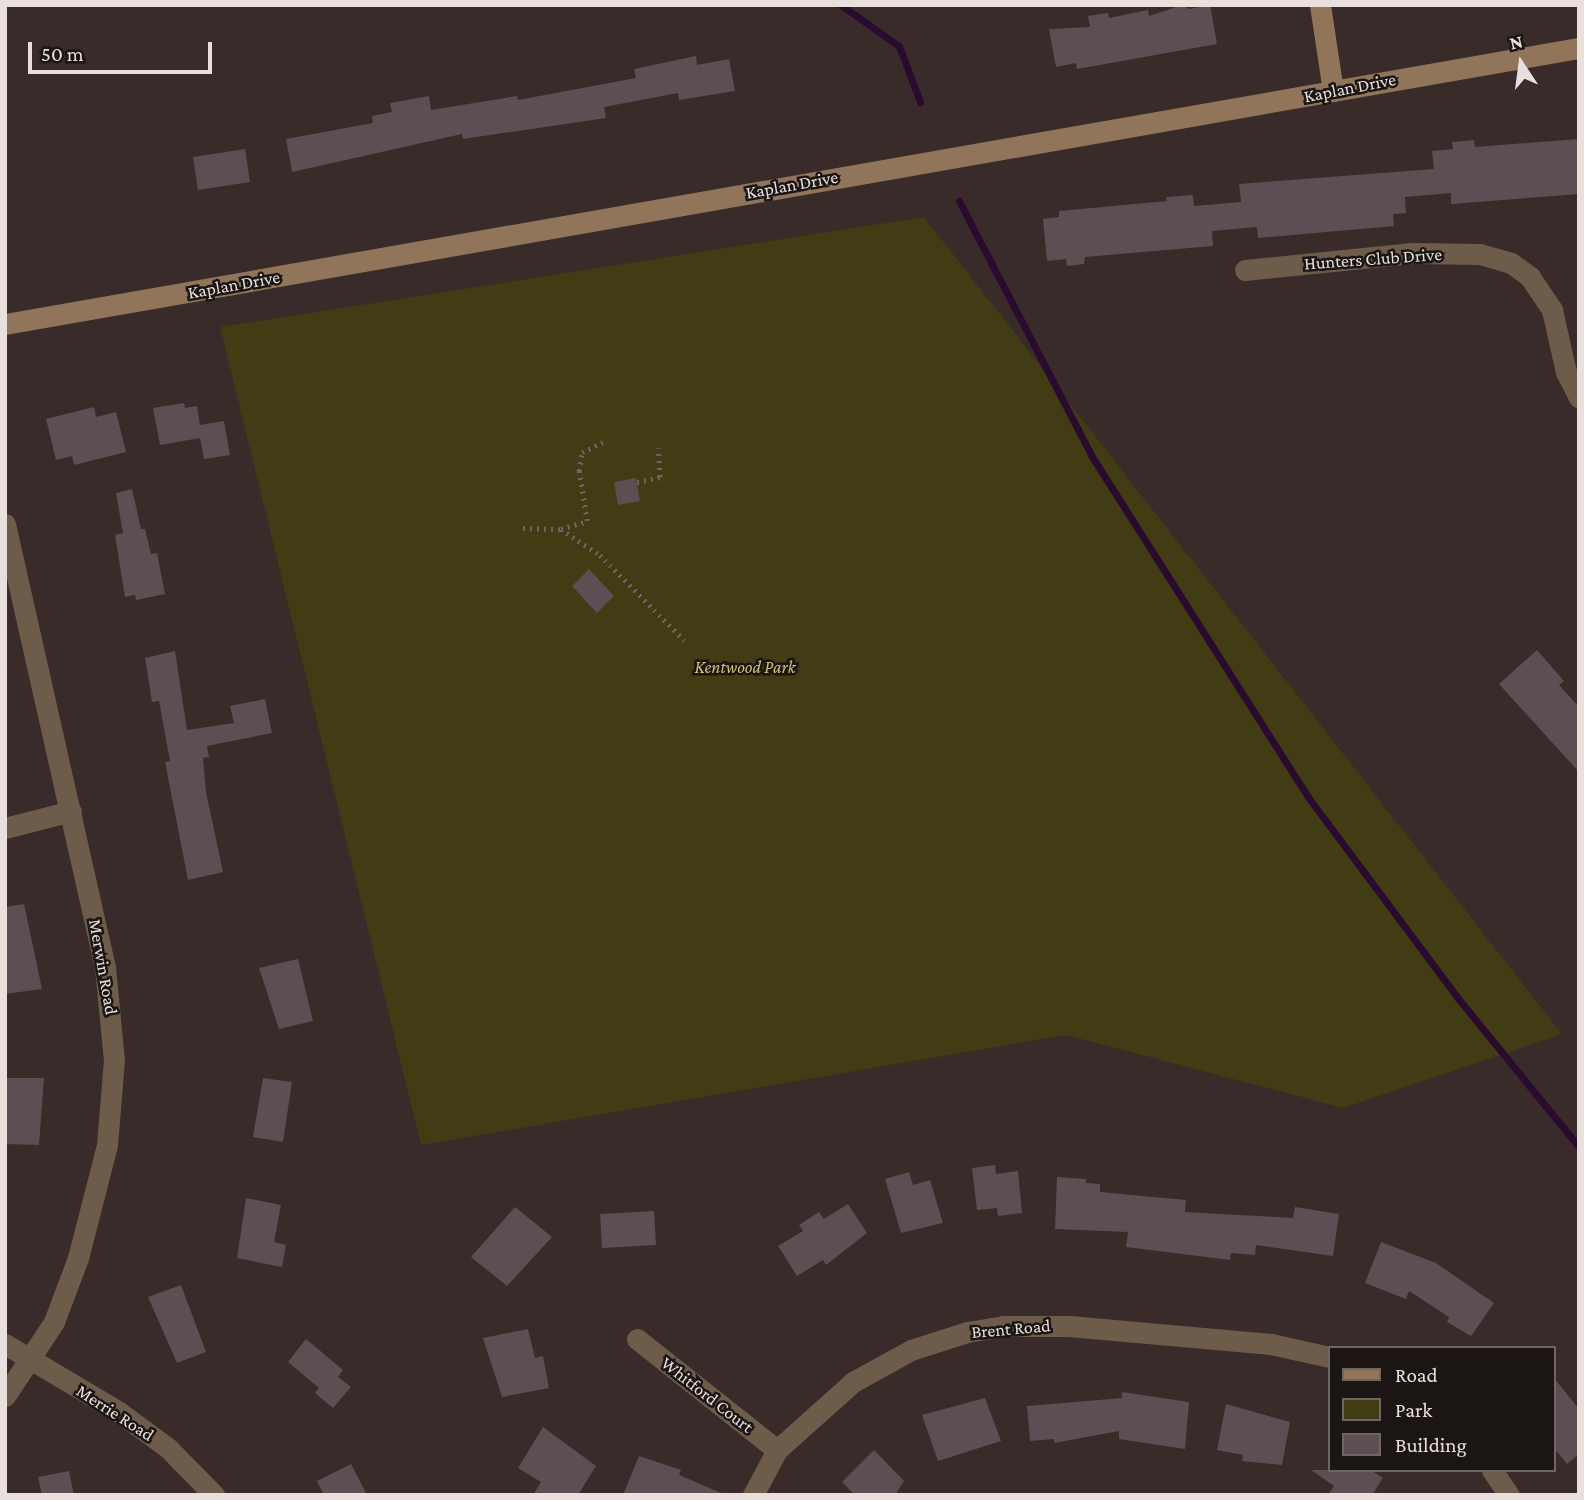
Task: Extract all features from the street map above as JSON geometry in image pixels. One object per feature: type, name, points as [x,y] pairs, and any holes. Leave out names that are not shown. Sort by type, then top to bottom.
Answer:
[{"type":"street","points":[[1320,5],[1333,91]]},
{"type":"street","name":"Kaplan Drive","points":[[5,324],[1579,48]]},
{"type":"street","name":"Hunters Club Drive","points":[[1245,270],[1412,253],[1480,254],[1511,263],[1530,277],[1552,310],[1566,372],[1579,398]]},
{"type":"street","name":"Merwin Road","points":[[5,524],[71,811],[111,1004],[112,1102],[100,1182],[78,1258],[54,1322],[5,1396]]},
{"type":"street","points":[[5,828],[71,811]]},
{"type":"street","name":"Brent Road","points":[[753,1495],[777,1450],[853,1382],[911,1350],[967,1332],[1003,1326],[1069,1326],[1271,1344],[1328,1357]]},
{"type":"street","name":"Whitford Court","points":[[637,1339],[777,1450]]},
{"type":"street","name":"Merrie Road","points":[[5,1344],[139,1426],[191,1468],[214,1495]]},
{"type":"street","points":[[1493,1472],[1509,1495]]},
{"type":"path","points":[[523,528],[561,529],[587,521],[579,471],[582,452],[603,442]]},
{"type":"path","points":[[637,482],[660,477],[658,448]]},
{"type":"path","points":[[561,529],[600,555],[684,640]]},
{"type":"green space","name":"Kentwood Park","points":[[924,217],[1562,1034],[1343,1108],[1066,1035],[421,1145],[220,327]]},
{"type":"building","points":[[1182,5],[1189,9],[1210,5],[1217,44],[1077,69],[1076,63],[1056,67],[1049,29],[1090,27],[1088,16],[1108,13],[1109,18],[1148,10],[1149,16]]},
{"type":"building","points":[[696,56],[697,65],[729,59],[735,91],[679,100],[678,93],[604,107],[606,118],[463,139],[462,134],[292,172],[286,139],[373,123],[372,116],[392,112],[390,103],[429,96],[431,110],[517,96],[518,100],[636,78],[634,69]]},
{"type":"building","points":[[1579,139],[1579,194],[1451,204],[1451,193],[1405,197],[1406,213],[1393,214],[1394,226],[1258,238],[1257,227],[1212,231],[1213,246],[1085,257],[1084,264],[1067,266],[1066,259],[1047,261],[1043,219],[1059,217],[1059,211],[1167,201],[1166,197],[1193,195],[1194,206],[1241,202],[1239,184],[1434,169],[1432,151],[1453,149],[1452,142],[1474,140],[1475,147]]},
{"type":"building","points":[[245,149],[250,182],[198,190],[193,157]]},
{"type":"building","points":[[184,403],[185,408],[197,406],[200,425],[224,421],[230,455],[204,459],[200,438],[160,445],[153,408]]},
{"type":"building","points":[[94,407],[96,417],[116,412],[126,452],[74,465],[72,456],[56,460],[46,419]]},
{"type":"building","points":[[636,478],[640,501],[618,505],[614,482]]},
{"type":"building","points":[[132,489],[141,529],[145,529],[151,554],[157,553],[165,594],[136,600],[135,595],[125,597],[115,535],[123,533],[116,493]]},
{"type":"building","points":[[589,569],[614,596],[597,613],[572,586]]},
{"type":"building","points":[[1537,650],[1564,681],[1559,685],[1579,707],[1579,772],[1499,684]]},
{"type":"building","points":[[175,651],[187,730],[234,723],[230,706],[265,699],[272,733],[207,746],[209,757],[203,758],[206,792],[223,872],[188,880],[165,762],[170,761],[159,701],[152,702],[145,658]]},
{"type":"building","points":[[24,904],[42,989],[5,994],[5,907]]},
{"type":"building","points":[[298,959],[313,1021],[279,1029],[259,968]]},
{"type":"building","points":[[5,1078],[44,1078],[39,1145],[5,1144]]},
{"type":"building","points":[[263,1078],[292,1082],[283,1142],[253,1137]]},
{"type":"building","points":[[995,1165],[996,1174],[1018,1171],[1022,1213],[998,1216],[997,1208],[977,1210],[972,1168]]},
{"type":"building","points":[[909,1172],[913,1185],[930,1180],[943,1223],[901,1233],[885,1179]]},
{"type":"building","points":[[1057,1177],[1086,1179],[1086,1183],[1100,1184],[1100,1192],[1186,1200],[1185,1212],[1293,1218],[1295,1207],[1339,1214],[1333,1256],[1256,1245],[1255,1255],[1231,1253],[1230,1260],[1126,1247],[1128,1232],[1055,1229]]},
{"type":"building","points":[[246,1198],[281,1205],[274,1242],[286,1245],[282,1267],[237,1258]]},
{"type":"building","points":[[848,1204],[867,1233],[826,1265],[823,1260],[797,1276],[778,1246],[803,1231],[799,1225],[819,1212],[824,1219]]},
{"type":"building","points":[[515,1207],[552,1237],[507,1286],[471,1257]]},
{"type":"building","points":[[654,1211],[656,1245],[602,1248],[600,1214]]},
{"type":"building","points":[[1381,1242],[1436,1263],[1494,1303],[1471,1336],[1447,1322],[1449,1317],[1409,1291],[1406,1299],[1365,1283]]},
{"type":"building","points":[[181,1285],[206,1352],[177,1363],[148,1297]]},
{"type":"building","points":[[528,1329],[535,1358],[543,1356],[549,1388],[502,1397],[483,1338]]},
{"type":"building","points":[[306,1339],[343,1370],[338,1377],[351,1387],[333,1408],[315,1393],[319,1388],[288,1362]]},
{"type":"building","points":[[1556,1380],[1579,1409],[1579,1454],[1567,1464],[1556,1450]]},
{"type":"building","points":[[1122,1392],[1189,1402],[1185,1449],[1119,1439],[1119,1431],[1054,1443],[1054,1439],[1030,1441],[1027,1406],[1122,1398]]},
{"type":"building","points":[[985,1398],[1001,1441],[938,1461],[922,1415]]},
{"type":"building","points":[[1226,1404],[1290,1422],[1282,1465],[1242,1461],[1243,1455],[1217,1450]]},
{"type":"building","points":[[543,1427],[596,1466],[578,1495],[533,1495],[541,1482],[518,1468]]},
{"type":"building","points":[[874,1450],[904,1481],[895,1495],[855,1495],[842,1482]]},
{"type":"building","points":[[639,1456],[681,1470],[679,1475],[726,1495],[623,1495]]},
{"type":"building","points":[[351,1464],[367,1495],[324,1495],[317,1481]]},
{"type":"building","points":[[1311,1470],[1374,1472],[1383,1478],[1372,1495],[1328,1495],[1334,1486]]},
{"type":"building","points":[[69,1471],[74,1495],[42,1495],[38,1477]]},
{"type":"waterway","points":[[841,5],[899,46],[920,102]]},
{"type":"waterway","points":[[959,201],[1091,455],[1308,797],[1457,997],[1579,1147]]}]
